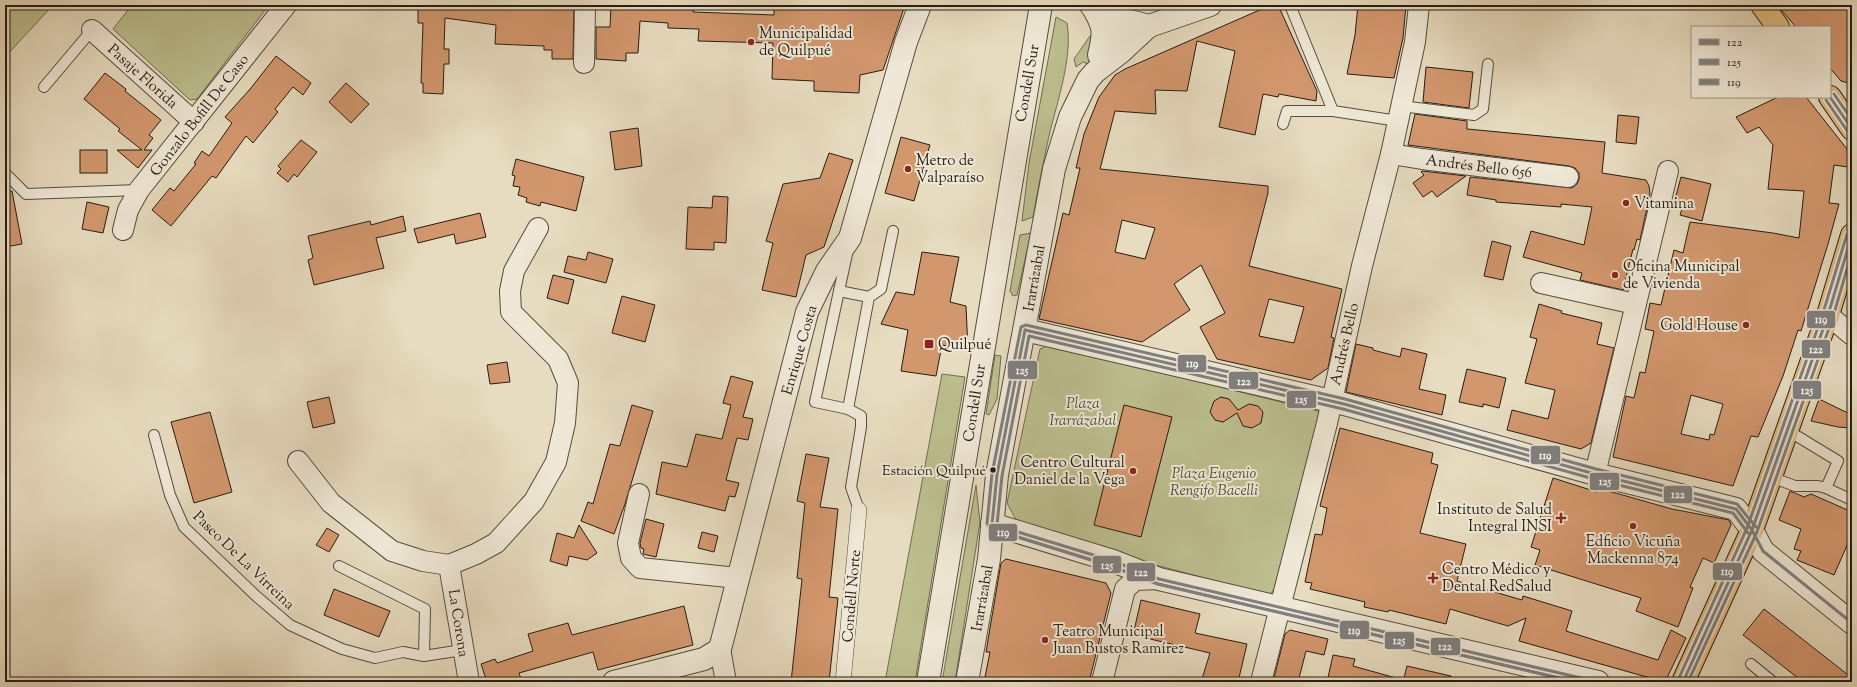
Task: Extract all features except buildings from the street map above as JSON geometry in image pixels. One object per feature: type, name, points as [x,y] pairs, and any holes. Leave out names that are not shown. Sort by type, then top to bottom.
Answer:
[{"type":"main road","points":[[1762,5],[1777,26]]},
{"type":"main road","points":[[1838,101],[1852,129]]},
{"type":"main road","points":[[1683,682],[1752,530],[1828,315],[1852,235]]},
{"type":"street","name":"Gonzalo Bofill De Caso","points":[[124,230],[128,210],[139,190],[286,5]]},
{"type":"street","points":[[584,63],[585,5]]},
{"type":"street","name":"Enrique Costa","points":[[726,682],[720,649],[807,312],[827,271],[850,238],[906,42],[920,5]]},
{"type":"street","points":[[1092,5],[1118,18],[1149,26]]},
{"type":"street","name":"Irarrázabal","points":[[1092,5],[1103,25],[1103,42],[1095,72]]},
{"type":"street","points":[[1103,42],[1210,5]]},
{"type":"street","name":"Andrés Bello","points":[[1260,682],[1280,608],[1391,154],[1415,42],[1419,5]]},
{"type":"street","name":"Condell Sur","points":[[928,682],[1040,9]]},
{"type":"street","name":"Irarrázabal","points":[[967,682],[989,559],[997,475],[1054,169],[1070,117],[1088,80],[1095,72],[1121,52],[1149,26]]},
{"type":"street","name":"Pasaje Florida","points":[[92,30],[194,122]]},
{"type":"street","name":"Andrés Bello 656","points":[[1391,154],[1568,177]]},
{"type":"street","points":[[1595,474],[1668,171]]},
{"type":"street","points":[[298,462],[331,504],[392,551],[423,561],[449,565],[476,554],[496,542],[534,501],[556,462],[565,423],[568,383],[558,359],[511,312],[510,291],[514,271],[538,228]]},
{"type":"street","points":[[1541,283],[1635,304]]},
{"type":"street","points":[[1828,315],[1852,335]]},
{"type":"street","points":[[1025,330],[1331,402],[1595,474],[1736,509],[1752,530],[1763,551],[1852,623]]},
{"type":"street","points":[[640,494],[628,543],[631,558],[640,568],[738,578]]},
{"type":"street","name":"Condell Norte","points":[[843,682],[859,510]]},
{"type":"street","points":[[992,524],[1113,561],[1159,579],[1589,681]]},
{"type":"street","name":"La Corona","points":[[449,565],[462,650],[469,682]]},
{"type":"street","points":[[1102,682],[1125,588],[1135,580],[1159,579]]},
{"type":"street","points":[[614,682],[704,659],[720,649]]},
{"type":"lane","points":[[1290,5],[1333,111]]},
{"type":"lane","points":[[44,87],[92,30]]},
{"type":"lane","points":[[1283,124],[1287,111],[1474,115],[1483,109],[1488,64]]},
{"type":"lane","points":[[5,173],[26,194],[139,190]]},
{"type":"lane","points":[[839,291],[869,297],[881,289],[893,231]]},
{"type":"lane","points":[[850,238],[815,402],[848,409],[861,416],[861,427],[851,487],[859,510]]},
{"type":"lane","points":[[848,409],[869,297]]},
{"type":"lane","points":[[1788,430],[1838,461],[1826,488]]},
{"type":"lane","name":"Paseo De La Virreina","points":[[154,435],[170,495],[184,527],[255,595],[290,625],[342,649],[375,658],[403,652],[424,656],[462,650]]},
{"type":"lane","points":[[1771,477],[1795,486],[1826,488],[1852,500]]},
{"type":"lane","points":[[339,566],[425,609],[424,656]]},
{"type":"lane","points":[[1751,664],[1773,682]]},
{"type":"green space","points":[[5,5],[53,5],[5,57]]},
{"type":"green space","points":[[132,5],[269,5],[197,99],[190,100],[113,29]]},
{"type":"green space","points":[[1056,17],[1067,23],[1068,50],[1066,65],[1049,136],[1033,217],[1022,221],[1029,163]]},
{"type":"green space","points":[[1090,36],[1097,36],[1097,46],[1088,64],[1083,62],[1076,67],[1074,59]]},
{"type":"green space","points":[[1031,233],[1017,295],[1013,296],[1010,291],[1020,235]]},
{"type":"green space","name":"Plaza Eugenio Rengifo Bacelli","points":[[1048,345],[1322,412],[1279,582],[1270,595],[1029,532],[1015,518],[1007,503],[1040,349]]},
{"type":"green space","points":[[995,355],[1001,356],[997,399],[989,415],[986,414]]},
{"type":"green space","points":[[942,374],[965,377],[915,682],[885,682]]},
{"type":"green space","points":[[976,485],[980,522],[955,682],[942,682]]},
{"type":"waterway","points":[[5,12],[11,5]]},
{"type":"transit line","name":"119","points":[[1834,94],[1852,120]]},
{"type":"transit line","name":"122","points":[[1831,98],[1852,129]]},
{"type":"transit line","name":"125","points":[[1826,100],[1848,132]]},
{"type":"transit line","name":"119","points":[[1678,680],[1747,528],[1823,313],[1847,234]]},
{"type":"transit line","name":"122","points":[[1683,682],[1752,530],[1828,315],[1852,235]]},
{"type":"transit line","name":"125","points":[[1688,682],[1757,532],[1833,317],[1852,252]]},
{"type":"transit line","name":"119","points":[[1576,682],[1158,584],[1111,566],[989,528],[987,523],[992,474],[1021,327],[1026,325],[1345,399],[1596,469],[1737,504],[1756,527]]},
{"type":"transit line","name":"122","points":[[1025,330],[1344,404],[1595,474],[1736,509],[1752,530],[1763,551],[1852,623]]},
{"type":"transit line","name":"122","points":[[992,524],[997,475],[1025,330]]},
{"type":"transit line","name":"125","points":[[997,525],[1002,476],[1029,336],[1343,409],[1594,479],[1733,513],[1748,533]]},
{"type":"transit line","name":"122","points":[[992,524],[1113,561],[1159,579],[1598,682]]},
{"type":"transit line","name":"125","points":[[991,529],[1111,566],[1158,584],[1576,682]]},
{"type":"place","name":"Municipalidad de Quilpué","points":[[751,42]]},
{"type":"place","name":"Metro de Valparaíso","points":[[908,169]]},
{"type":"place","name":"Vitamina","points":[[1626,203]]},
{"type":"place","name":"Oficina Municipal de Vivienda","points":[[1615,275]]},
{"type":"place","name":"Gold House","points":[[1746,325]]},
{"type":"place","name":"Quilpué","points":[[929,344]]},
{"type":"place","name":"Estación Quilpué","points":[[993,470]]},
{"type":"place","name":"Centro Cultural Daniel de la Vega","points":[[1133,471]]},
{"type":"place","name":"Instituto de Salud Integral INSI","points":[[1561,518]]},
{"type":"place","name":"Edficio Vicuña Mackenna 874","points":[[1633,526]]},
{"type":"place","name":"Centro Médico y Dental RedSalud","points":[[1433,578]]},
{"type":"place","name":"Teatro Municipal Juan Bustos Ramírez","points":[[1045,640]]},
{"type":"park label","name":"Plaza Irarrázabal","points":[[1083,412]]}]
